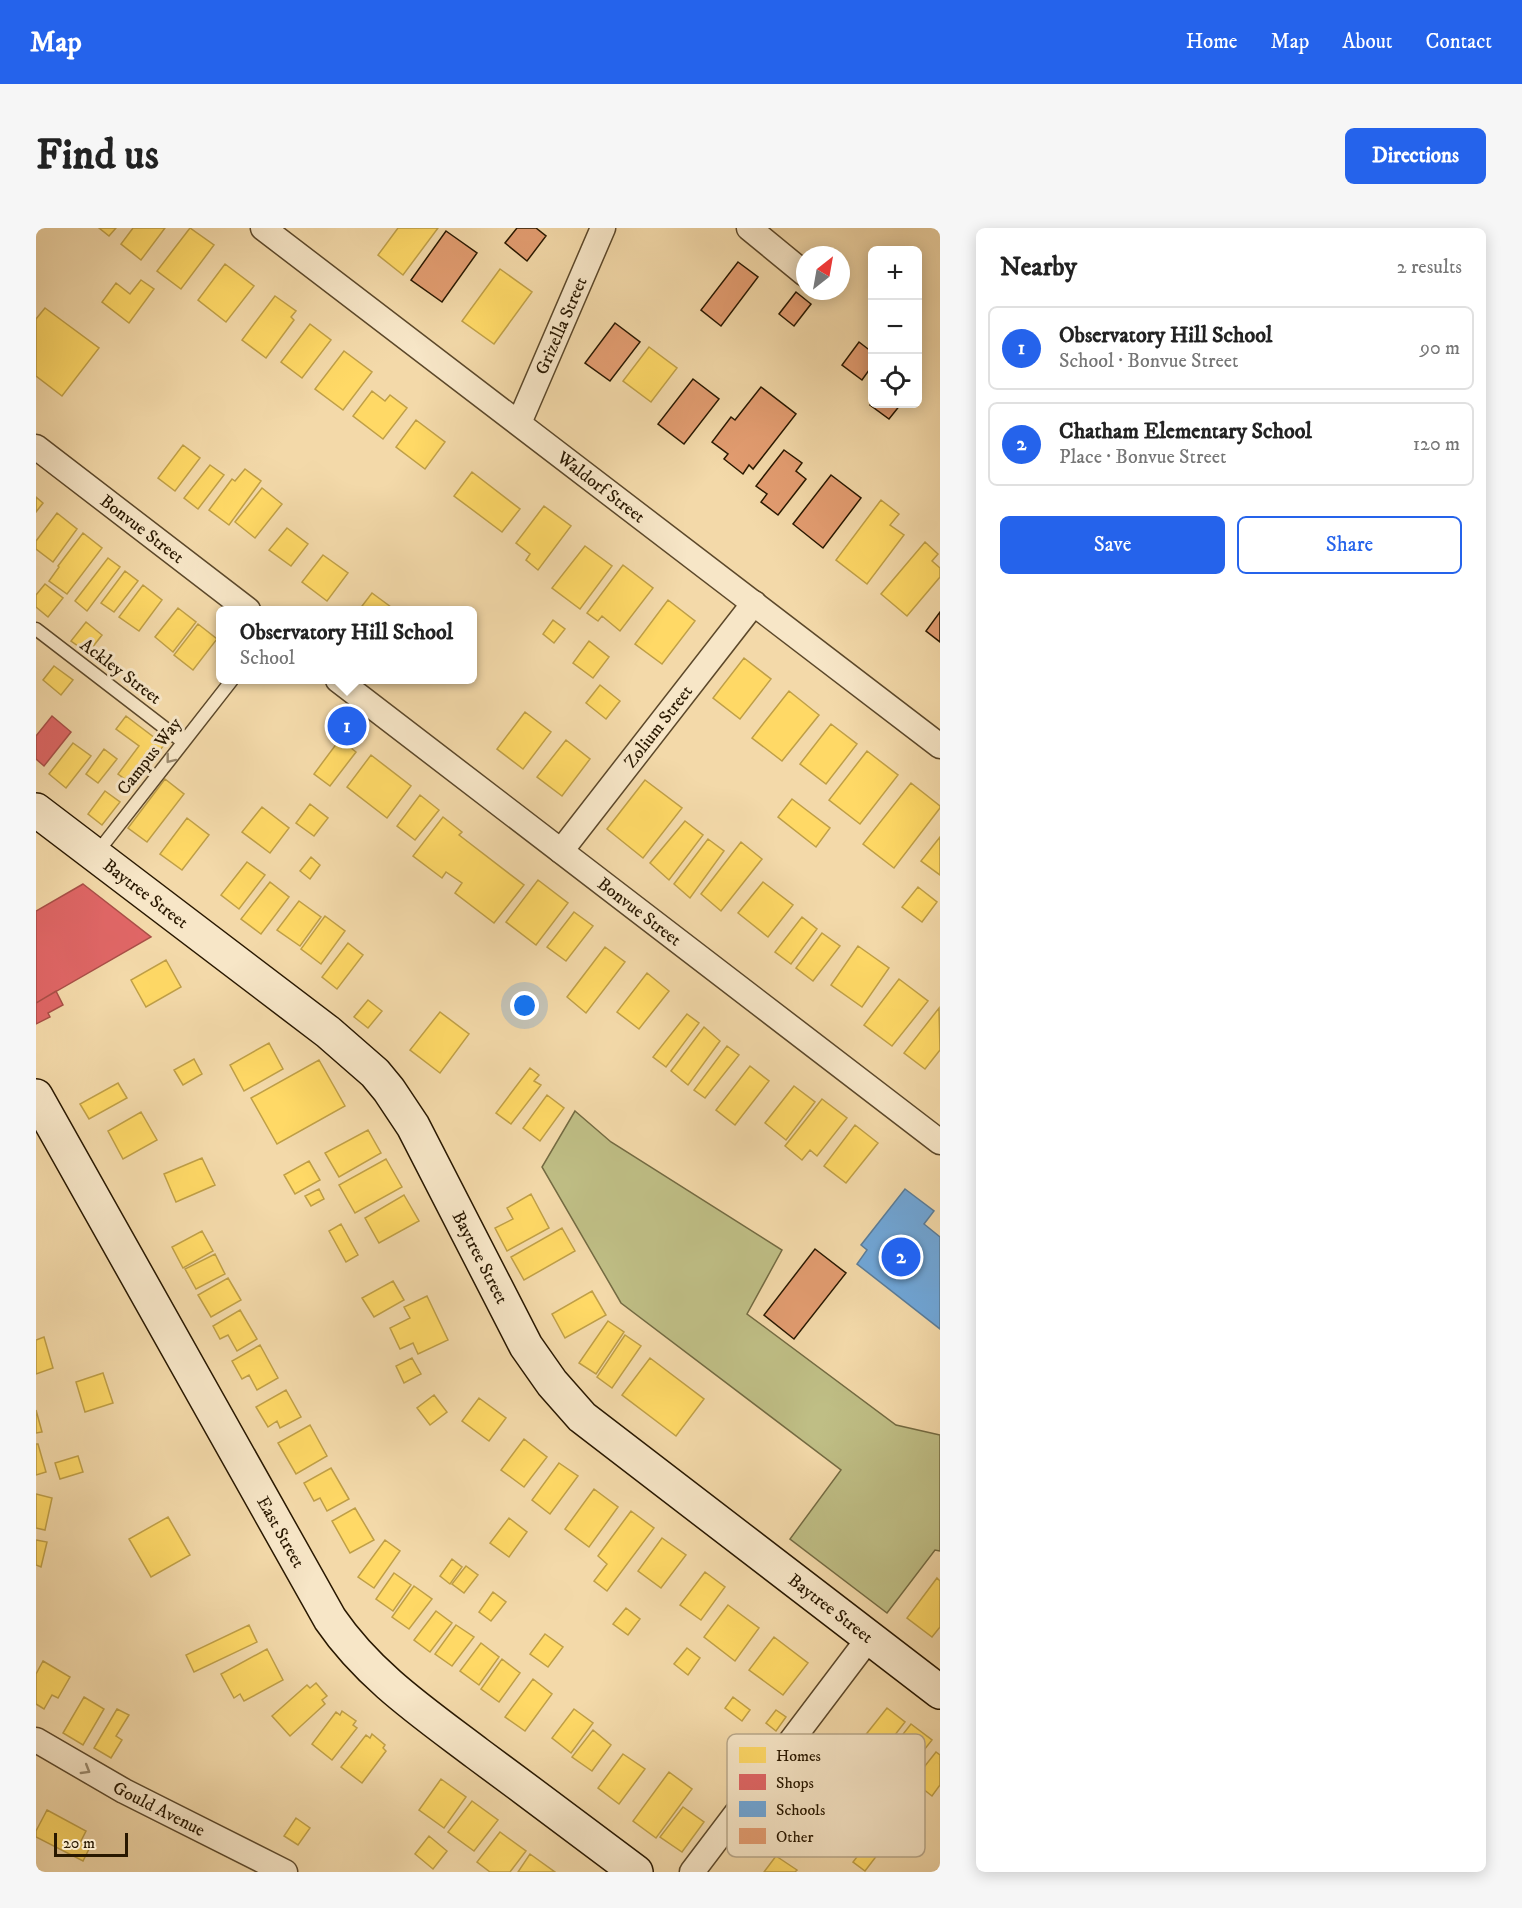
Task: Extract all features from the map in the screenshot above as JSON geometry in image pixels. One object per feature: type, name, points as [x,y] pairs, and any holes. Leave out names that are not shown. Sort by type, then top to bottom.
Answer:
[{"type":"street","name":"Waldorf Street","points":[[263,228],[940,746]]},
{"type":"street","name":"Grizella Street","points":[[519,423],[603,228]]},
{"type":"street","points":[[748,228],[796,267]]},
{"type":"street","name":"Bonvue Street","points":[[36,447],[243,606]]},
{"type":"street","name":"Zolium Street","points":[[561,851],[754,603]]},
{"type":"street","name":"Bonvue Street","points":[[343,684],[940,1142]]},
{"type":"street","name":"Baytree Street","points":[[36,810],[328,1032],[375,1073],[412,1126],[526,1346],[538,1366],[567,1402],[598,1431],[940,1692]]},
{"type":"street","name":"East Street","points":[[36,1096],[330,1618],[344,1639],[361,1659],[398,1693],[636,1872]]},
{"type":"street","points":[[796,1734],[869,1638]]},
{"type":"street","name":"Gould Avenue","points":[[36,1740],[124,1791],[285,1872]]},
{"type":"street","points":[[692,1872],[727,1826]]},
{"type":"lane","name":"Ackley Street","points":[[36,629],[183,742]]},
{"type":"lane","name":"Campus Way","points":[[95,855],[229,684]]},
{"type":"shaded area","points":[[575,1111],[611,1142],[782,1250],[747,1314],[896,1425],[940,1435],[940,1551],[935,1550],[887,1613],[790,1539],[841,1470],[621,1303],[542,1167]]},
{"type":"building: Homes","points":[[99,228],[116,228],[109,236]]},
{"type":"building: Homes","points":[[133,228],[165,228],[141,260],[121,244]]},
{"type":"building: Homes","points":[[190,228],[214,245],[181,289],[157,271]]},
{"type":"building: Homes","points":[[398,228],[438,228],[403,275],[378,255]]},
{"type":"building: Homes","points":[[225,264],[254,286],[226,322],[198,300]]},
{"type":"building: Homes","points":[[500,269],[532,292],[494,344],[462,321]]},
{"type":"building: Homes","points":[[141,280],[154,289],[129,323],[102,302],[116,283],[130,294]]},
{"type":"building: Homes","points":[[275,296],[296,311],[291,317],[294,320],[266,358],[242,340]]},
{"type":"building: Homes","points":[[45,308],[99,348],[62,396],[36,376],[36,319]]},
{"type":"building: Homes","points":[[310,324],[331,340],[302,378],[281,362]]},
{"type":"building: Homes","points":[[649,347],[677,368],[651,402],[623,381]]},
{"type":"building: Homes","points":[[344,351],[372,372],[343,410],[315,389]]},
{"type":"building: Homes","points":[[372,391],[385,401],[390,395],[407,408],[383,439],[353,416]]},
{"type":"building: Homes","points":[[416,420],[445,442],[425,469],[396,447]]},
{"type":"building: Homes","points":[[183,445],[200,458],[175,491],[158,478]]},
{"type":"building: Homes","points":[[210,465],[224,475],[198,509],[184,498]]},
{"type":"building: Homes","points":[[245,469],[261,481],[229,525],[209,510],[232,479],[235,481]]},
{"type":"building: Homes","points":[[472,472],[520,509],[502,532],[454,496]]},
{"type":"building: Homes","points":[[262,488],[282,504],[255,538],[235,522]]},
{"type":"building: Homes","points":[[36,497],[43,503],[36,512]]},
{"type":"building: Homes","points":[[881,500],[899,514],[890,525],[904,535],[867,584],[836,560]]},
{"type":"building: Homes","points":[[544,506],[571,526],[538,570],[526,560],[530,554],[516,543]]},
{"type":"building: Homes","points":[[57,513],[77,529],[53,562],[36,549],[36,541]]},
{"type":"building: Homes","points":[[287,528],[308,544],[291,566],[269,550]]},
{"type":"building: Homes","points":[[83,533],[102,548],[67,594],[49,581]]},
{"type":"building: Homes","points":[[925,542],[938,554],[932,561],[940,568],[940,577],[907,616],[881,594]]},
{"type":"building: Homes","points":[[585,546],[612,566],[580,609],[552,588]]},
{"type":"building: Homes","points":[[323,555],[348,573],[327,601],[302,582]]},
{"type":"building: Homes","points":[[108,558],[120,567],[87,611],[75,601]]},
{"type":"building: Homes","points":[[623,565],[653,588],[620,631],[602,616],[598,621],[587,613]]},
{"type":"building: Homes","points":[[125,571],[138,581],[114,612],[101,603]]},
{"type":"building: Homes","points":[[45,584],[63,598],[48,617],[36,607],[36,595]]},
{"type":"building: Homes","points":[[143,585],[162,600],[139,631],[119,617]]},
{"type":"building: Homes","points":[[372,593],[390,606],[362,606]]},
{"type":"building: Homes","points":[[668,600],[695,621],[662,664],[635,644]]},
{"type":"building: Homes","points":[[178,608],[196,622],[173,652],[155,637]]},
{"type":"building: Homes","points":[[553,620],[565,629],[554,643],[543,634]]},
{"type":"building: Homes","points":[[86,622],[102,635],[88,653],[71,641]]},
{"type":"building: Homes","points":[[198,624],[216,638],[193,670],[174,655]]},
{"type":"building: Homes","points":[[589,641],[609,657],[593,678],[573,663]]},
{"type":"building: Homes","points":[[744,658],[771,679],[740,719],[713,698]]},
{"type":"building: Homes","points":[[54,666],[73,680],[61,695],[43,680]]},
{"type":"building: Homes","points":[[600,685],[620,701],[606,719],[586,703]]},
{"type":"building: Homes","points":[[789,691],[819,715],[782,761],[752,738]]},
{"type":"building: Homes","points":[[525,712],[551,732],[523,769],[497,749]]},
{"type":"building: Homes","points":[[126,716],[164,745],[133,785],[118,774],[139,746],[116,729]]},
{"type":"building: Homes","points":[[831,724],[857,744],[826,784],[800,764]]},
{"type":"building: Homes","points":[[340,739],[356,752],[330,786],[314,774]]},
{"type":"building: Homes","points":[[566,740],[590,759],[562,796],[537,777]]},
{"type":"building: Homes","points":[[73,743],[91,756],[66,788],[49,774]]},
{"type":"building: Homes","points":[[104,749],[117,759],[98,783],[86,774]]},
{"type":"building: Homes","points":[[867,751],[898,775],[860,824],[829,800]]},
{"type":"building: Homes","points":[[371,755],[411,786],[387,818],[347,787]]},
{"type":"building: Homes","points":[[165,779],[184,794],[147,842],[128,828]]},
{"type":"building: Homes","points":[[645,780],[682,808],[643,858],[607,829]]},
{"type":"building: Homes","points":[[911,783],[940,808],[894,868],[863,844]]},
{"type":"building: Homes","points":[[105,791],[120,802],[102,825],[88,814]]},
{"type":"building: Homes","points":[[420,795],[439,810],[415,840],[397,826]]},
{"type":"building: Homes","points":[[792,799],[830,828],[816,847],[778,817]]},
{"type":"building: Homes","points":[[310,804],[328,818],[314,836],[296,823]]},
{"type":"building: Homes","points":[[262,807],[289,828],[270,853],[242,832]]},
{"type":"building: Homes","points":[[443,817],[462,832],[459,835],[524,885],[494,923],[455,893],[462,883],[446,872],[442,878],[413,856]]},
{"type":"building: Homes","points":[[187,818],[209,835],[182,870],[160,854]]},
{"type":"building: Homes","points":[[685,821],[703,835],[669,880],[650,863]]},
{"type":"building: Homes","points":[[940,837],[940,875],[921,861]]},
{"type":"building: Homes","points":[[708,839],[724,851],[690,898],[674,884]]},
{"type":"building: Homes","points":[[741,842],[762,859],[721,911],[701,894]]},
{"type":"building: Homes","points":[[311,857],[320,865],[310,879],[300,871]]},
{"type":"building: Homes","points":[[247,862],[265,875],[239,909],[221,895]]},
{"type":"building: Homes","points":[[538,880],[568,903],[536,945],[506,922]]},
{"type":"building: Homes","points":[[270,882],[289,897],[261,934],[241,919]]},
{"type":"building: Homes","points":[[763,882],[793,905],[768,937],[738,913]]},
{"type":"building: Homes","points":[[918,887],[937,902],[922,922],[902,907]]},
{"type":"building: Homes","points":[[299,901],[321,917],[300,946],[277,930]]},
{"type":"building: Homes","points":[[574,912],[593,926],[566,961],[547,947]]},
{"type":"building: Homes","points":[[325,916],[345,931],[321,964],[301,949]]},
{"type":"building: Homes","points":[[802,917],[817,929],[791,964],[775,952]]},
{"type":"building: Homes","points":[[822,933],[840,946],[813,981],[796,968]]},
{"type":"building: Homes","points":[[348,943],[363,955],[337,989],[322,977]]},
{"type":"building: Homes","points":[[858,946],[889,968],[862,1007],[831,985]]},
{"type":"building: Homes","points":[[605,947],[625,962],[586,1013],[567,997]]},
{"type":"building: Homes","points":[[166,960],[181,987],[146,1007],[131,980]]},
{"type":"building: Homes","points":[[647,973],[669,991],[639,1029],[617,1012]]},
{"type":"building: Homes","points":[[899,979],[928,1001],[892,1046],[864,1025]]},
{"type":"building: Homes","points":[[368,1000],[382,1011],[368,1028],[354,1017]]},
{"type":"building: Homes","points":[[939,1008],[940,1050],[925,1069],[904,1053]]},
{"type":"building: Homes","points":[[440,1012],[469,1034],[440,1073],[410,1050]]},
{"type":"building: Homes","points":[[687,1014],[699,1023],[666,1067],[653,1057]]},
{"type":"building: Homes","points":[[704,1027],[720,1041],[688,1085],[671,1071]]},
{"type":"building: Homes","points":[[269,1043],[283,1069],[244,1091],[230,1065]]},
{"type":"building: Homes","points":[[727,1046],[739,1055],[705,1098],[694,1090]]},
{"type":"building: Homes","points":[[194,1059],[202,1074],[183,1085],[174,1070]]},
{"type":"building: Homes","points":[[319,1060],[345,1106],[277,1144],[251,1098]]},
{"type":"building: Homes","points":[[750,1066],[769,1081],[735,1125],[716,1110]]},
{"type":"building: Homes","points":[[530,1068],[539,1075],[534,1081],[541,1085],[511,1124],[496,1113]]},
{"type":"building: Homes","points":[[118,1083],[127,1098],[89,1119],[80,1104]]},
{"type":"building: Homes","points":[[794,1086],[815,1102],[786,1140],[765,1123]]},
{"type":"building: Homes","points":[[547,1095],[564,1108],[540,1141],[523,1128]]},
{"type":"building: Homes","points":[[822,1099],[847,1118],[817,1156],[810,1150],[802,1160],[785,1146]]},
{"type":"building: Homes","points":[[141,1112],[157,1140],[123,1159],[108,1131]]},
{"type":"building: Homes","points":[[855,1125],[878,1143],[846,1183],[824,1166]]},
{"type":"building: Homes","points":[[368,1130],[381,1153],[339,1177],[325,1153]]},
{"type":"building: Homes","points":[[202,1158],[215,1185],[176,1202],[164,1174]]},
{"type":"building: Homes","points":[[386,1159],[402,1187],[355,1213],[339,1185]]},
{"type":"building: Homes","points":[[309,1161],[320,1180],[295,1194],[284,1175]]},
{"type":"building: Homes","points":[[319,1189],[324,1199],[311,1206],[305,1196]]},
{"type":"building: Homes","points":[[531,1194],[549,1228],[507,1251],[495,1228],[513,1219],[507,1208]]},
{"type":"building: Homes","points":[[404,1195],[419,1221],[379,1243],[365,1218]]},
{"type":"building: Homes","points":[[341,1224],[358,1255],[346,1262],[329,1231]]},
{"type":"building: Homes","points":[[562,1228],[575,1251],[524,1280],[511,1257]]},
{"type":"building: Homes","points":[[202,1231],[213,1251],[183,1268],[172,1247]]},
{"type":"building: Homes","points":[[215,1254],[225,1274],[196,1289],[185,1269]]},
{"type":"building: Homes","points":[[228,1278],[241,1300],[211,1317],[198,1295]]},
{"type":"building: Homes","points":[[393,1281],[404,1300],[374,1317],[362,1298]]},
{"type":"building: Homes","points":[[592,1291],[606,1315],[565,1338],[552,1314]]},
{"type":"building: Homes","points":[[427,1296],[448,1340],[418,1354],[413,1343],[400,1349],[390,1328],[410,1318],[404,1307]]},
{"type":"building: Homes","points":[[240,1310],[257,1339],[237,1351],[228,1335],[220,1339],[213,1326]]},
{"type":"building: Homes","points":[[608,1321],[624,1332],[596,1374],[579,1363]]},
{"type":"building: Homes","points":[[625,1335],[641,1346],[612,1388],[597,1377]]},
{"type":"building: Homes","points":[[44,1337],[53,1368],[36,1374],[36,1340]]},
{"type":"building: Homes","points":[[260,1345],[278,1378],[257,1390],[249,1375],[242,1379],[232,1361]]},
{"type":"building: Homes","points":[[412,1358],[421,1374],[404,1383],[396,1366]]},
{"type":"building: Homes","points":[[650,1358],[704,1399],[676,1436],[622,1395]]},
{"type":"building: Homes","points":[[103,1373],[113,1403],[85,1412],[76,1382]]},
{"type":"building: Homes","points":[[286,1390],[301,1417],[280,1428],[277,1421],[268,1427],[256,1407]]},
{"type":"building: Homes","points":[[434,1395],[447,1412],[430,1425],[417,1408]]},
{"type":"building: Homes","points":[[479,1398],[506,1418],[489,1441],[462,1421]]},
{"type":"building: Homes","points":[[36,1410],[42,1432],[36,1433]]},
{"type":"building: Homes","points":[[310,1425],[327,1456],[296,1474],[278,1443]]},
{"type":"building: Homes","points":[[524,1439],[547,1457],[524,1487],[501,1470]]},
{"type":"building: Homes","points":[[36,1444],[38,1444],[46,1472],[36,1475]]},
{"type":"building: Homes","points":[[78,1456],[83,1472],[60,1479],[55,1463]]},
{"type":"building: Homes","points":[[559,1463],[578,1476],[550,1514],[532,1500]]},
{"type":"building: Homes","points":[[331,1468],[349,1499],[327,1511],[320,1498],[314,1501],[304,1483]]},
{"type":"building: Homes","points":[[594,1489],[618,1507],[589,1547],[565,1529]]},
{"type":"building: Homes","points":[[36,1494],[52,1498],[45,1530],[36,1528]]},
{"type":"building: Homes","points":[[355,1508],[374,1540],[350,1553],[332,1521]]},
{"type":"building: Homes","points":[[631,1511],[654,1528],[607,1591],[594,1581],[607,1564],[598,1556]]},
{"type":"building: Homes","points":[[168,1517],[190,1555],[151,1577],[129,1539]]},
{"type":"building: Homes","points":[[509,1518],[527,1532],[509,1557],[490,1543]]},
{"type":"building: Homes","points":[[662,1538],[686,1555],[661,1588],[638,1571]]},
{"type":"building: Homes","points":[[36,1540],[47,1542],[41,1567],[36,1565]]},
{"type":"building: Homes","points":[[385,1540],[400,1551],[374,1588],[358,1577]]},
{"type":"building: Homes","points":[[452,1559],[462,1567],[450,1584],[440,1576]]},
{"type":"building: Homes","points":[[466,1566],[478,1575],[464,1593],[452,1584]]},
{"type":"building: Homes","points":[[705,1572],[725,1587],[701,1620],[680,1605]]},
{"type":"building: Homes","points":[[394,1573],[411,1585],[393,1611],[376,1599]]},
{"type":"building: Homes","points":[[937,1578],[940,1581],[940,1627],[932,1637],[907,1618]]},
{"type":"building: Homes","points":[[414,1586],[432,1599],[409,1629],[392,1617]]},
{"type":"building: Homes","points":[[493,1592],[506,1602],[491,1621],[479,1612]]},
{"type":"building: Homes","points":[[728,1605],[759,1628],[735,1661],[704,1637]]},
{"type":"building: Homes","points":[[626,1608],[640,1619],[628,1635],[613,1624]]},
{"type":"building: Homes","points":[[436,1611],[452,1623],[430,1652],[414,1640]]},
{"type":"building: Homes","points":[[249,1625],[257,1642],[194,1672],[186,1655]]},
{"type":"building: Homes","points":[[456,1625],[474,1637],[452,1666],[435,1654]]},
{"type":"building: Homes","points":[[545,1634],[563,1647],[548,1667],[530,1654]]},
{"type":"building: Homes","points":[[774,1637],[808,1663],[783,1695],[749,1670]]},
{"type":"building: Homes","points":[[481,1643],[499,1657],[479,1685],[460,1671]]},
{"type":"building: Homes","points":[[687,1648],[700,1658],[688,1675],[674,1664]]},
{"type":"building: Homes","points":[[267,1649],[283,1680],[244,1701],[240,1694],[234,1698],[221,1674]]},
{"type":"building: Homes","points":[[502,1659],[520,1673],[499,1702],[481,1689]]},
{"type":"building: Homes","points":[[43,1661],[70,1677],[58,1698],[52,1695],[44,1709],[36,1704],[36,1674]]},
{"type":"building: Homes","points":[[533,1679],[552,1694],[525,1731],[505,1717]]},
{"type":"building: Homes","points":[[316,1683],[327,1696],[322,1700],[325,1704],[290,1736],[272,1716],[307,1685],[310,1688]]},
{"type":"building: Homes","points":[[84,1697],[104,1709],[83,1745],[63,1733]]},
{"type":"building: Homes","points":[[733,1697],[750,1710],[742,1721],[725,1708]]},
{"type":"building: Homes","points":[[887,1708],[905,1722],[896,1734],[866,1734]]},
{"type":"building: Homes","points":[[117,1709],[129,1715],[116,1736],[122,1740],[111,1758],[94,1748]]},
{"type":"building: Homes","points":[[574,1709],[593,1723],[571,1753],[552,1738]]},
{"type":"building: Homes","points":[[776,1710],[786,1717],[776,1731],[766,1723]]},
{"type":"building: Homes","points":[[342,1711],[356,1721],[353,1725],[357,1728],[332,1760],[312,1744],[336,1712],[340,1715]]},
{"type":"building: Homes","points":[[911,1724],[924,1734],[903,1734]]},
{"type":"building: Homes","points":[[593,1730],[611,1745],[592,1771],[572,1757]]},
{"type":"building: Homes","points":[[372,1734],[385,1745],[383,1748],[386,1751],[362,1783],[341,1767],[366,1735],[370,1738]]},
{"type":"building: Homes","points":[[925,1735],[932,1740],[925,1749]]},
{"type":"building: Homes","points":[[936,1752],[940,1755],[940,1785],[932,1796],[925,1790],[925,1766]]},
{"type":"building: Homes","points":[[623,1754],[645,1769],[619,1804],[598,1788]]},
{"type":"building: Homes","points":[[669,1772],[692,1789],[656,1838],[633,1821]]},
{"type":"building: Homes","points":[[441,1779],[466,1797],[444,1828],[419,1810]]},
{"type":"building: Homes","points":[[472,1801],[498,1820],[474,1851],[448,1832]]},
{"type":"building: Homes","points":[[683,1807],[704,1822],[682,1852],[660,1837]]},
{"type":"building: Homes","points":[[47,1810],[86,1831],[81,1841],[90,1847],[83,1861],[36,1837],[36,1831]]},
{"type":"building: Homes","points":[[296,1818],[310,1828],[298,1845],[284,1836]]},
{"type":"building: Homes","points":[[500,1832],[526,1851],[510,1872],[490,1872],[477,1862]]},
{"type":"building: Homes","points":[[429,1836],[447,1851],[433,1869],[415,1854]]},
{"type":"building: Homes","points":[[530,1854],[555,1872],[518,1872]]},
{"type":"building: Homes","points":[[775,1857],[797,1870],[795,1872],[764,1872]]},
{"type":"building: Homes","points":[[857,1857],[876,1857],[865,1871],[853,1862]]},
{"type":"building: Shops","points":[[52,716],[71,732],[44,766],[36,759],[36,736]]},
{"type":"building: Shops","points":[[83,884],[151,937],[36,1003],[36,911]]},
{"type":"building: Shops","points":[[56,991],[63,1005],[48,1013],[50,1017],[36,1024],[36,1003]]},
{"type":"building: Schools","points":[[905,1189],[934,1211],[924,1224],[940,1237],[940,1329],[857,1264],[867,1250],[861,1245]]},
{"type":"building: Other","points":[[517,228],[536,228],[546,236],[527,261],[505,243]]},
{"type":"building: Other","points":[[446,231],[477,253],[442,302],[411,280]]},
{"type":"building: Other","points":[[738,262],[758,277],[721,326],[701,310]]},
{"type":"building: Other","points":[[796,292],[796,300],[806,300],[811,304],[794,326],[779,314]]},
{"type":"building: Other","points":[[615,323],[640,342],[610,381],[585,363]]},
{"type":"building: Other","points":[[859,342],[868,349],[868,372],[862,380],[842,365]]},
{"type":"building: Other","points":[[693,379],[719,399],[684,444],[658,424]]},
{"type":"building: Other","points":[[761,387],[796,414],[753,469],[749,465],[743,474],[724,459],[728,454],[712,442],[731,417],[735,420]]},
{"type":"building: Other","points":[[874,408],[898,408],[889,419]]},
{"type":"building: Other","points":[[784,450],[802,463],[796,471],[806,479],[778,515],[761,502],[767,494],[756,486]]},
{"type":"building: Other","points":[[831,475],[861,498],[823,548],[793,524]]},
{"type":"building: Other","points":[[940,612],[940,642],[926,631]]},
{"type":"building: Other","points":[[815,1249],[846,1273],[794,1339],[764,1315]]},
{"type":"place","name":"Observatory Hill School","points":[[347,726]]},
{"type":"place","name":"Chatham Elementary School","points":[[901,1257]]}]
